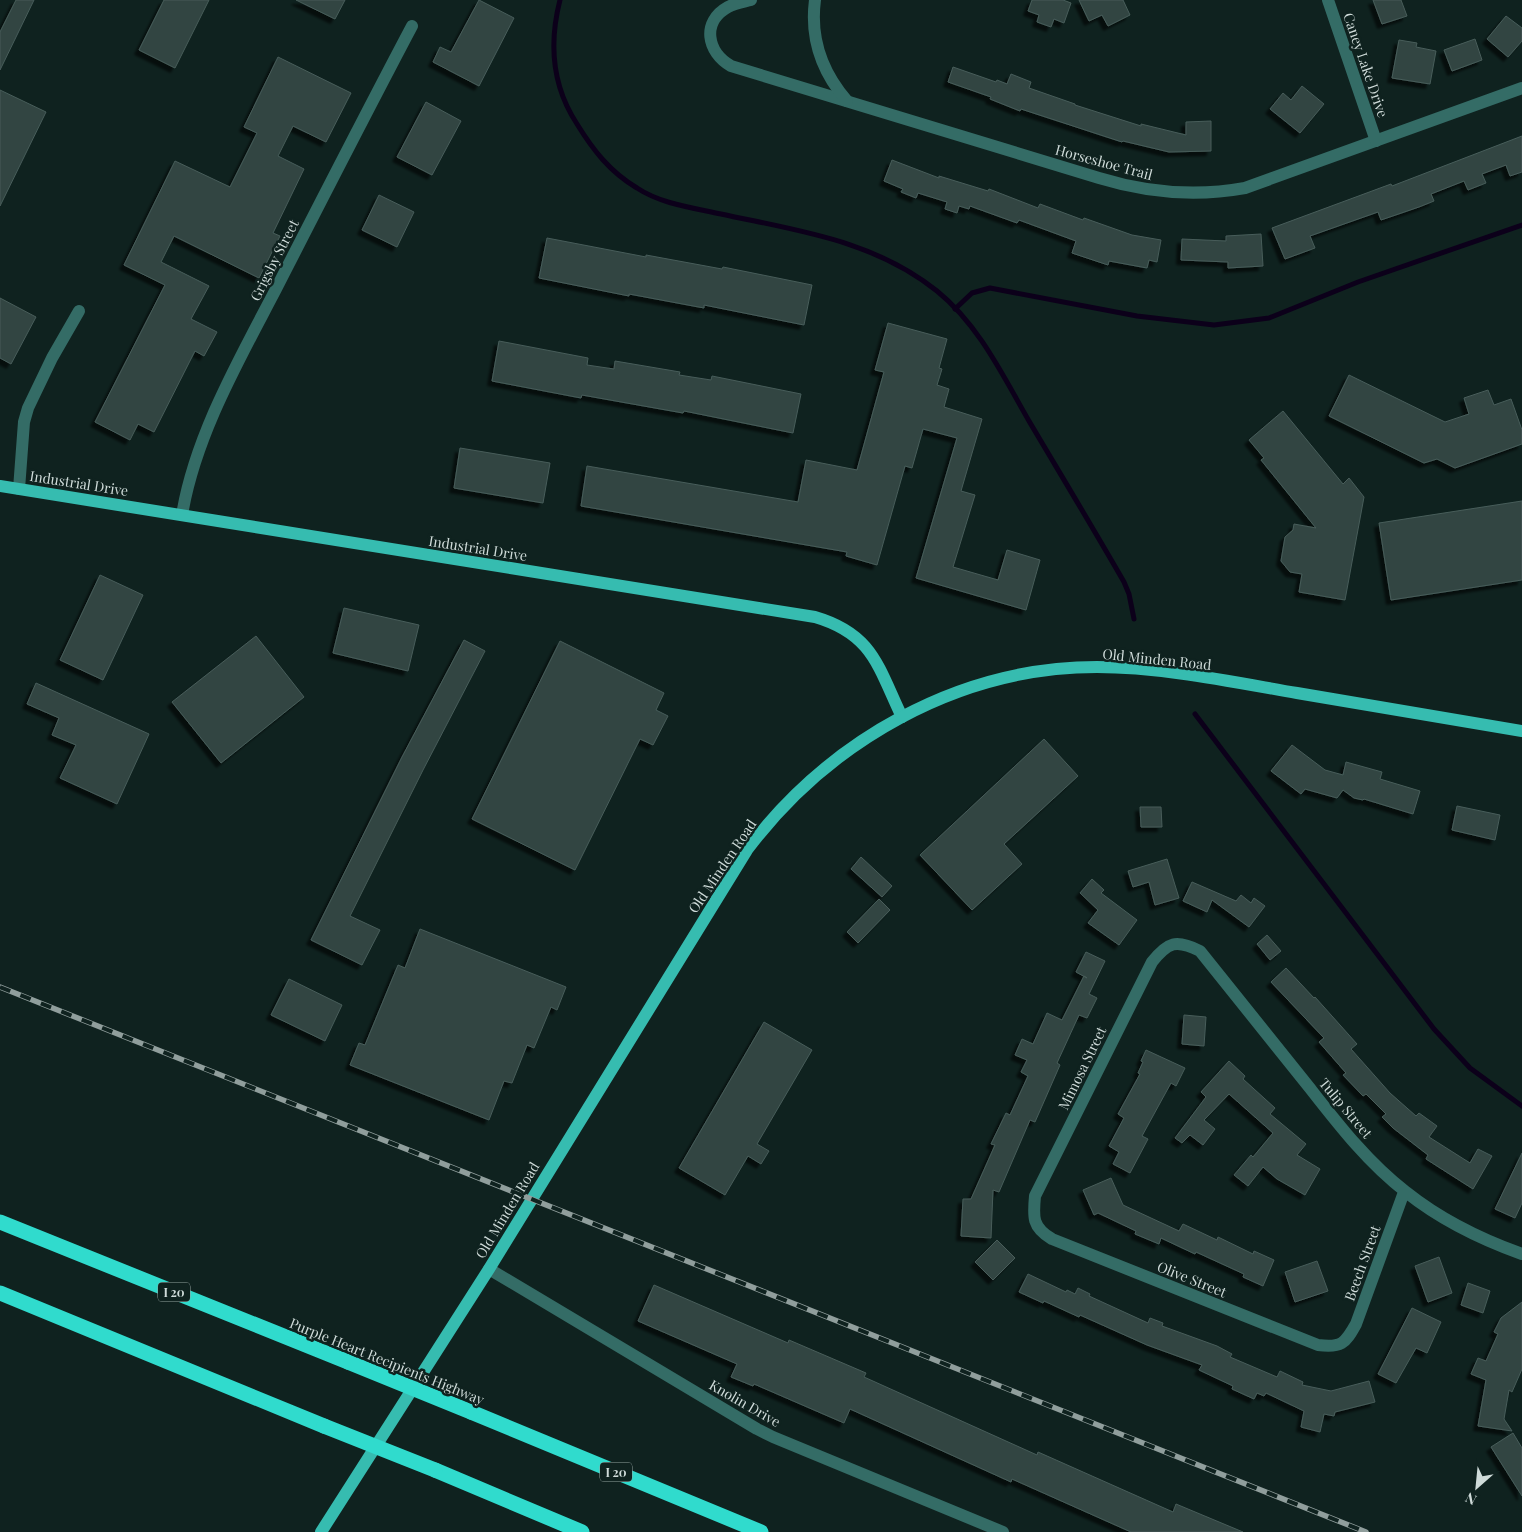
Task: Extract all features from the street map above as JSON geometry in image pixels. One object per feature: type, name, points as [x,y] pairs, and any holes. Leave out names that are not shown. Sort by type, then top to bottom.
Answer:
[{"type":"highway","name":"Purple Heart Recipients Highway","points":[[0,1222],[471,1412],[761,1532]]},
{"type":"highway","points":[[0,1293],[435,1470],[582,1532]]},
{"type":"main road","name":"Industrial Drive","points":[[0,486],[798,614],[828,621],[849,631],[866,646],[902,717]]},
{"type":"main road","name":"Old Minden Road","points":[[322,1532],[489,1269],[747,850],[778,813],[828,765],[862,740],[902,717],[954,693],[1006,679],[1075,668],[1146,670],[1258,686],[1522,731]]},
{"type":"street","name":"Horseshoe Trail","points":[[751,0],[729,6],[716,17],[710,37],[712,47],[722,60],[732,66],[1121,185],[1176,193],[1202,194],[1245,188],[1522,88]]},
{"type":"street","points":[[815,0],[814,28],[822,62],[836,88],[847,101]]},
{"type":"street","name":"Caney Lake Drive","points":[[1328,0],[1376,140]]},
{"type":"street","name":"Grigsby Street","points":[[182,515],[185,496],[195,462],[232,373],[412,26]]},
{"type":"street","points":[[19,489],[24,422],[28,408],[34,391],[79,311]]},
{"type":"street","name":"Tulip Street","points":[[1179,943],[1200,951],[1339,1124],[1369,1159],[1404,1192],[1441,1217],[1471,1234],[1522,1254]]},
{"type":"street","name":"Mimosa Street","points":[[1035,1222],[1035,1196],[1152,962],[1168,946],[1179,943]]},
{"type":"street","name":"Beech Street","points":[[1344,1343],[1356,1324],[1404,1192]]},
{"type":"street","name":"Olive Street","points":[[1035,1222],[1042,1233],[1052,1239],[1318,1345],[1336,1346],[1344,1343]]},
{"type":"street","name":"Knolin Drive","points":[[489,1269],[773,1437],[1003,1532]]},
{"type":"building","points":[[16,0],[34,0],[0,70],[0,32]]},
{"type":"building","points":[[164,0],[209,0],[175,68],[139,50]]},
{"type":"building","points":[[296,0],[345,0],[335,19]]},
{"type":"building","points":[[479,0],[514,18],[479,86],[433,62],[440,47],[451,52]]},
{"type":"building","points":[[1032,0],[1063,0],[1071,3],[1064,23],[1054,19],[1051,27],[1037,22],[1039,15],[1028,11]]},
{"type":"building","points":[[1079,0],[1123,0],[1130,15],[1108,26],[1102,15],[1089,21]]},
{"type":"building","points":[[1373,0],[1401,0],[1407,16],[1382,24]]},
{"type":"building","points":[[1506,16],[1522,28],[1522,41],[1508,57],[1487,39]]},
{"type":"building","points":[[1475,39],[1482,60],[1452,71],[1444,50]]},
{"type":"building","points":[[1399,40],[1417,43],[1416,47],[1436,51],[1430,84],[1392,78]]},
{"type":"building","points":[[278,57],[351,93],[326,142],[293,126],[278,156],[304,169],[273,233],[280,236],[259,278],[174,236],[161,262],[209,286],[191,319],[217,332],[204,356],[195,351],[154,432],[138,424],[130,440],[95,422],[165,285],[124,265],[175,161],[230,187],[257,133],[244,127]]},
{"type":"building","points":[[953,67],[1007,84],[1011,74],[1031,82],[1029,88],[1141,126],[1141,124],[1186,135],[1186,122],[1211,121],[1211,151],[1169,152],[1122,142],[1021,109],[1020,111],[990,99],[991,97],[948,82]]},
{"type":"building","points":[[1302,86],[1324,104],[1300,133],[1270,109],[1283,93],[1291,100]]},
{"type":"building","points":[[0,90],[46,112],[0,206]]},
{"type":"building","points":[[426,102],[461,121],[432,175],[397,157]]},
{"type":"building","points":[[1522,136],[1522,172],[1510,176],[1506,165],[1482,174],[1486,183],[1468,190],[1464,181],[1431,194],[1434,201],[1419,207],[1381,220],[1378,212],[1310,236],[1315,248],[1285,259],[1272,228],[1391,184],[1392,186]]},
{"type":"building","points":[[892,160],[939,178],[939,176],[988,191],[989,189],[1038,208],[1040,204],[1132,235],[1161,240],[1157,262],[1149,260],[1147,268],[1109,261],[1108,265],[1072,253],[1076,241],[1019,220],[1017,223],[970,206],[969,209],[959,206],[957,213],[945,209],[947,202],[918,193],[916,198],[901,192],[903,189],[884,181]]},
{"type":"building","points":[[379,195],[414,212],[397,247],[362,230]]},
{"type":"building","points":[[1261,234],[1263,266],[1228,268],[1228,262],[1181,260],[1182,239],[1226,241],[1226,236]]},
{"type":"building","points":[[547,238],[646,257],[646,255],[722,269],[723,267],[812,285],[804,325],[704,305],[704,308],[629,294],[629,296],[539,278]]},
{"type":"building","points":[[0,298],[36,317],[11,364],[0,358]]},
{"type":"building","points":[[888,323],[947,339],[939,368],[942,369],[937,385],[949,389],[944,407],[982,419],[961,491],[975,495],[953,567],[998,580],[1007,550],[1040,560],[1026,610],[916,578],[957,438],[923,429],[912,468],[905,466],[877,565],[846,556],[847,552],[581,506],[587,466],[798,502],[806,460],[857,470],[884,372],[875,370]]},
{"type":"building","points":[[499,341],[588,358],[587,365],[614,369],[615,361],[680,372],[679,375],[711,380],[712,376],[801,394],[793,433],[684,411],[683,413],[582,395],[581,398],[492,381]]},
{"type":"building","points":[[1349,375],[1445,422],[1469,414],[1464,398],[1488,390],[1494,405],[1511,399],[1522,430],[1522,444],[1455,468],[1437,459],[1424,463],[1329,416]]},
{"type":"building","points":[[1283,411],[1343,484],[1349,478],[1364,497],[1345,600],[1299,592],[1302,574],[1290,572],[1281,561],[1285,537],[1293,530],[1294,524],[1316,528],[1261,460],[1264,458],[1249,440]]},
{"type":"building","points":[[460,448],[550,463],[543,503],[454,488]]},
{"type":"building","points":[[1522,501],[1522,580],[1391,600],[1379,523]]},
{"type":"building","points":[[100,575],[143,595],[103,680],[60,660]]},
{"type":"building","points":[[344,608],[419,625],[408,671],[333,653]]},
{"type":"building","points":[[256,636],[304,697],[221,763],[172,702]]},
{"type":"building","points":[[464,640],[485,651],[350,916],[380,930],[362,965],[311,940],[402,757]]},
{"type":"building","points":[[560,641],[664,693],[656,710],[668,716],[653,745],[640,739],[575,870],[472,819]]},
{"type":"building","points":[[36,683],[149,734],[117,804],[60,778],[76,745],[52,735],[59,718],[27,704]]},
{"type":"building","points":[[1044,739],[1078,776],[1004,844],[1022,864],[972,910],[920,855]]},
{"type":"building","points":[[1292,745],[1325,770],[1343,775],[1346,762],[1382,772],[1380,779],[1420,791],[1413,814],[1364,799],[1354,798],[1343,790],[1337,798],[1305,789],[1301,794],[1271,771]]},
{"type":"building","points":[[1457,806],[1500,815],[1495,840],[1452,830]]},
{"type":"building","points":[[1140,807],[1161,807],[1162,827],[1141,827]]},
{"type":"building","points":[[861,857],[892,886],[882,897],[851,869]]},
{"type":"building","points":[[1167,859],[1179,898],[1155,905],[1149,882],[1133,887],[1128,871]]},
{"type":"building","points":[[1092,879],[1104,890],[1101,893],[1137,920],[1119,945],[1088,923],[1098,910],[1080,893]]},
{"type":"building","points":[[1192,882],[1236,901],[1241,895],[1251,903],[1254,898],[1265,906],[1249,927],[1212,900],[1207,912],[1183,901]]},
{"type":"building","points":[[879,899],[890,910],[858,943],[847,932]]},
{"type":"building","points":[[420,929],[566,987],[557,1010],[551,1007],[534,1048],[527,1045],[512,1083],[504,1081],[489,1120],[350,1065],[359,1043],[365,1045],[398,965],[405,968]]},
{"type":"building","points":[[1267,935],[1281,951],[1270,960],[1257,944]]},
{"type":"building","points":[[1086,952],[1105,961],[1089,994],[1097,998],[1087,1018],[1079,1015],[1057,1063],[1060,1065],[1035,1122],[1030,1120],[999,1192],[993,1190],[991,1238],[961,1236],[963,1199],[971,1199],[995,1145],[991,1144],[1006,1113],[1010,1115],[1028,1076],[1021,1072],[1027,1060],[1015,1055],[1022,1039],[1033,1044],[1047,1013],[1062,1020],[1084,976],[1076,972]]},
{"type":"building","points":[[1286,968],[1357,1044],[1351,1049],[1390,1093],[1416,1116],[1419,1113],[1437,1126],[1429,1137],[1470,1163],[1478,1149],[1492,1156],[1473,1189],[1426,1159],[1428,1155],[1393,1128],[1382,1117],[1386,1114],[1366,1094],[1363,1096],[1343,1075],[1346,1073],[1319,1042],[1324,1038],[1271,982]]},
{"type":"building","points":[[289,979],[342,1005],[325,1041],[271,1015]]},
{"type":"building","points":[[1184,1015],[1206,1017],[1204,1046],[1182,1044]]},
{"type":"building","points":[[764,1022],[812,1050],[757,1144],[769,1151],[761,1164],[748,1156],[725,1195],[679,1168]]},
{"type":"building","points":[[1146,1050],[1185,1068],[1176,1086],[1171,1083],[1142,1136],[1148,1139],[1130,1173],[1113,1164],[1119,1152],[1109,1146],[1124,1118],[1118,1114],[1140,1074],[1138,1073],[1143,1062],[1141,1061]]},
{"type":"building","points":[[1229,1061],[1245,1076],[1243,1079],[1275,1108],[1270,1114],[1306,1144],[1297,1155],[1320,1169],[1305,1195],[1277,1179],[1263,1167],[1248,1186],[1234,1175],[1251,1155],[1253,1157],[1273,1133],[1229,1094],[1204,1120],[1215,1129],[1203,1145],[1190,1135],[1182,1143],[1175,1138],[1206,1097],[1201,1092]]},
{"type":"building","points":[[1522,1153],[1522,1203],[1515,1218],[1495,1209]]},
{"type":"building","points":[[1111,1178],[1123,1205],[1179,1231],[1183,1224],[1217,1240],[1218,1237],[1253,1254],[1254,1251],[1274,1260],[1263,1286],[1243,1277],[1244,1274],[1196,1252],[1195,1254],[1161,1238],[1159,1244],[1135,1234],[1136,1231],[1098,1213],[1094,1215],[1083,1190]]},
{"type":"building","points":[[997,1240],[1015,1258],[993,1280],[975,1262]]},
{"type":"building","points":[[1439,1257],[1452,1293],[1428,1302],[1415,1266]]},
{"type":"building","points":[[1317,1261],[1328,1291],[1295,1302],[1285,1272]]},
{"type":"building","points":[[1028,1274],[1066,1292],[1067,1290],[1075,1294],[1078,1288],[1090,1294],[1089,1296],[1148,1323],[1150,1318],[1163,1323],[1162,1326],[1217,1346],[1232,1354],[1230,1357],[1277,1377],[1280,1371],[1303,1382],[1302,1385],[1331,1391],[1369,1381],[1375,1402],[1335,1412],[1334,1416],[1324,1414],[1320,1432],[1301,1427],[1304,1411],[1266,1393],[1264,1396],[1257,1393],[1254,1399],[1232,1389],[1233,1386],[1199,1370],[1202,1365],[1147,1345],[1080,1315],[1079,1317],[1019,1292]]},
{"type":"building","points":[[1468,1283],[1490,1291],[1483,1313],[1461,1305]]},
{"type":"building","points":[[654,1285],[788,1343],[789,1340],[866,1373],[864,1377],[1037,1455],[1038,1452],[1173,1512],[1176,1504],[1243,1532],[1131,1532],[1012,1479],[1011,1482],[850,1409],[844,1423],[754,1384],[753,1386],[731,1377],[737,1364],[638,1321]]},
{"type":"building","points":[[1522,1302],[1522,1369],[1512,1392],[1509,1390],[1504,1419],[1512,1431],[1478,1426],[1486,1380],[1471,1374],[1478,1358],[1486,1361],[1498,1334],[1494,1332],[1501,1318]]},
{"type":"building","points":[[1412,1308],[1441,1322],[1427,1353],[1416,1348],[1396,1383],[1378,1374]]},
{"type":"building","points":[[1513,1433],[1522,1448],[1522,1496],[1491,1447]]},
{"type":"waterway","points":[[560,0],[554,32],[554,48],[555,64],[562,95],[589,143],[618,175],[646,193],[667,202],[807,232],[861,249],[913,274],[937,291],[965,319],[1000,369],[1124,582],[1129,594],[1134,619]]},
{"type":"waterway","points":[[955,309],[972,293],[990,288],[1137,316],[1214,325],[1269,318],[1358,282],[1522,225]]},
{"type":"waterway","points":[[1195,714],[1434,1029],[1470,1068],[1522,1106]]},
{"type":"railway","points":[[0,987],[1366,1532]]}]
